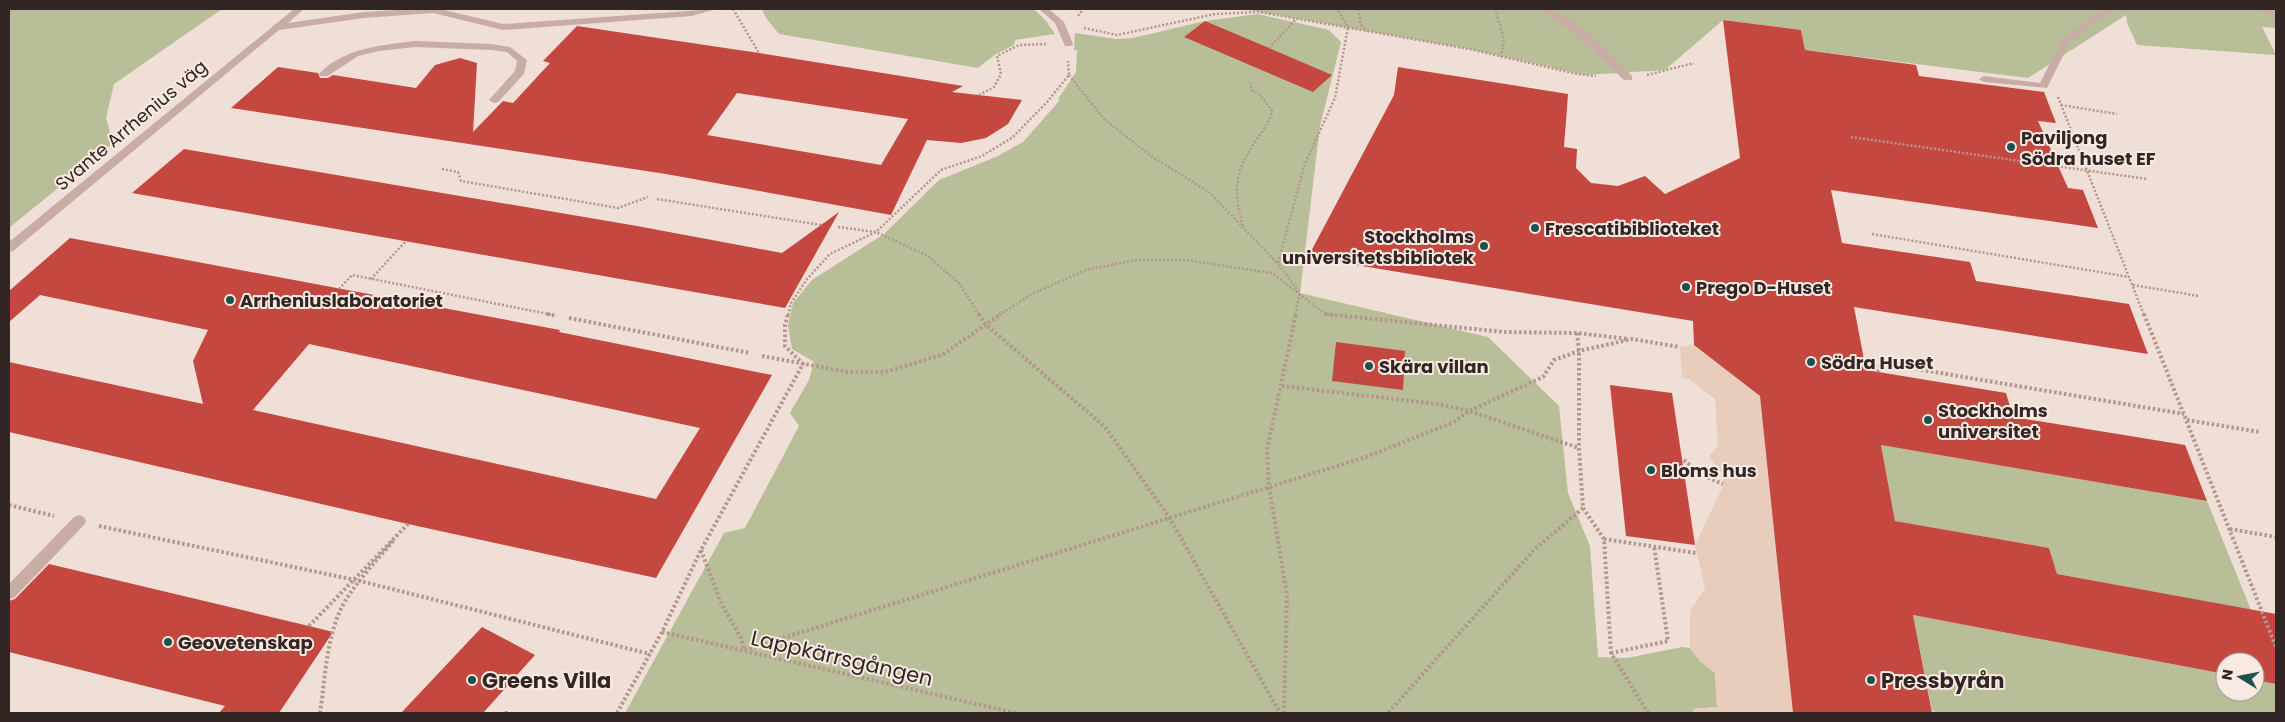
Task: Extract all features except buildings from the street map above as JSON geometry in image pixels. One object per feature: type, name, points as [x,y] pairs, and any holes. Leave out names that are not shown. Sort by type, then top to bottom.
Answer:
[{"type":"street","name":"Svante Arrhenius väg","points":[[9,248],[299,9]]},
{"type":"street","points":[[590,21],[596,9]]},
{"type":"street","points":[[324,74],[355,54],[378,48],[441,44],[497,37],[590,21],[692,13],[710,9]]},
{"type":"street","points":[[1044,9],[1059,22],[1068,44]]},
{"type":"street","points":[[1541,9],[1556,11],[1628,78]]},
{"type":"street","points":[[1984,79],[2043,86],[2065,42],[2098,16],[2113,9]]},
{"type":"street","points":[[2261,9],[2276,15]]},
{"type":"street","points":[[274,28],[364,15],[433,10],[497,37],[522,60],[520,72],[494,100]]},
{"type":"street","points":[[9,593],[79,522]]},
{"type":"path","points":[[733,9],[759,53]]},
{"type":"path","points":[[1278,264],[1304,166],[1335,98],[1348,27],[1337,9]]},
{"type":"path","points":[[1358,9],[1361,25],[1368,31]]},
{"type":"path","points":[[1495,9],[1504,39],[1501,57]]},
{"type":"path","points":[[1059,22],[1117,35],[1215,14],[1258,12],[1348,27],[1577,74],[1628,78],[1694,63]]},
{"type":"path","points":[[1269,48],[1296,18]]},
{"type":"path","points":[[803,364],[785,346],[785,325],[791,303],[807,279],[830,254],[876,232],[941,170],[982,156],[1013,138],[1047,102],[1068,75],[1068,44],[1019,45],[997,56],[1001,74],[994,86],[979,95]]},
{"type":"path","points":[[1068,75],[1104,119],[1151,156],[1210,192],[1278,264],[1300,293],[1282,386],[1267,450],[1269,486],[1287,596],[1284,713]]},
{"type":"path","points":[[2049,75],[2276,647]]},
{"type":"path","points":[[1243,227],[1237,205],[1237,169],[1266,127],[1272,111],[1260,95],[1252,90],[1250,83]]},
{"type":"path","points":[[2061,105],[2117,114]]},
{"type":"path","points":[[1851,137],[2147,179]]},
{"type":"path","points":[[442,169],[458,172],[461,181],[618,208],[648,197]]},
{"type":"path","points":[[657,199],[821,225]]},
{"type":"path","points":[[838,227],[876,232],[928,256],[960,284],[984,324],[1105,427],[1169,518],[1280,713]]},
{"type":"path","points":[[1872,234],[2129,277]]},
{"type":"path","points":[[371,279],[406,241]]},
{"type":"path","points":[[762,356],[848,372],[885,372],[942,355],[984,324],[1032,294],[1086,270],[1136,260],[1184,260],[1272,273],[1300,293],[1324,314],[1504,332],[1577,333],[1680,347]]},
{"type":"path","points":[[339,289],[352,275],[557,316]]},
{"type":"path","points":[[2133,284],[2199,296]]},
{"type":"path","points":[[569,318],[750,353]]},
{"type":"path","points":[[1577,333],[1579,351],[1579,448],[1583,508],[1604,539],[1611,653],[1648,713]]},
{"type":"path","points":[[701,550],[721,603],[741,638],[744,650],[1366,457],[1454,422],[1469,411],[1543,377],[1554,360],[1579,351],[1632,339]]},
{"type":"path","points":[[1878,372],[1880,362],[2184,414]]},
{"type":"path","points":[[616,713],[662,632],[701,550],[803,364]]},
{"type":"path","points":[[1282,386],[1437,404],[1469,411],[1579,448]]},
{"type":"path","points":[[2186,420],[2260,432]]},
{"type":"path","points":[[1684,460],[1701,475],[1723,484]]},
{"type":"path","points":[[9,505],[79,522],[360,581],[650,654]]},
{"type":"path","points":[[1388,713],[1533,551],[1583,508]]},
{"type":"path","points":[[308,626],[408,524]]},
{"type":"path","points":[[2230,529],[2276,537]]},
{"type":"path","points":[[1604,539],[1696,553]]},
{"type":"path","points":[[320,713],[336,621],[340,610],[360,581],[394,540]]},
{"type":"path","points":[[1611,653],[1668,642],[1654,546]]},
{"type":"path","name":"Lappkärrsgången","points":[[662,632],[1016,713]]},
{"type":"green space","points":[[9,9],[222,9],[114,84],[106,118],[113,143],[9,228]]},
{"type":"green space","points":[[762,9],[1034,9],[1055,34],[1015,40],[1014,45],[996,54],[978,68],[779,34],[766,18]]},
{"type":"green space","points":[[1243,9],[2276,9],[2276,28],[2262,27],[2276,55],[2137,45],[2127,23],[2126,15],[2028,78],[1805,50],[1801,30],[1723,20],[1665,70],[1585,75],[1469,49]]},
{"type":"green space","points":[[1258,14],[1329,30],[1341,42],[1320,126],[1300,293],[1488,337],[1559,406],[1568,493],[1590,546],[1598,657],[1627,658],[1682,647],[1690,648],[1700,661],[1715,673],[1717,707],[1693,709],[1694,713],[625,713],[724,533],[745,528],[799,426],[790,413],[809,380],[814,362],[792,349],[788,325],[793,303],[812,280],[884,234],[939,180],[998,156],[1023,142],[1060,100],[1058,99],[1076,72],[1077,50],[1074,50],[1075,33],[1116,39],[1133,38],[1205,21]]},
{"type":"green space","points":[[1881,445],[2207,501],[2251,610],[2057,574],[2049,548],[1895,521]]},
{"type":"green space","points":[[1913,615],[2215,672],[2215,702],[2265,702],[2265,682],[2276,684],[2276,713],[1941,713],[1932,711]]},
{"type":"shaded area","points":[[1694,345],[1760,396],[1793,713],[1694,713],[1693,709],[1717,707],[1715,673],[1700,661],[1690,648],[1690,611],[1705,588],[1695,545],[1723,486],[1722,474],[1709,456],[1718,446],[1715,399],[1689,379],[1682,378],[1680,347]]},
{"type":"place","name":"Paviljong Södra huset EF","points":[[2011,147]]},
{"type":"place","name":"Frescatibiblioteket","points":[[1535,228]]},
{"type":"place","name":"Stockholms universitetsbibliotek","points":[[1484,246]]},
{"type":"place","name":"Prego D-Huset","points":[[1686,287]]},
{"type":"place","name":"Arrheniuslaboratoriet","points":[[230,300]]},
{"type":"place","name":"Södra Huset","points":[[1811,362]]},
{"type":"place","name":"Skära villan","points":[[1369,366]]},
{"type":"place","name":"Stockholms universitet","points":[[1928,420]]},
{"type":"place","name":"Bloms hus","points":[[1651,470]]},
{"type":"place","name":"Geovetenskap","points":[[168,642]]},
{"type":"place","name":"Greens Villa","points":[[472,680]]},
{"type":"place","name":"Pressbyrån","points":[[1871,680]]}]
